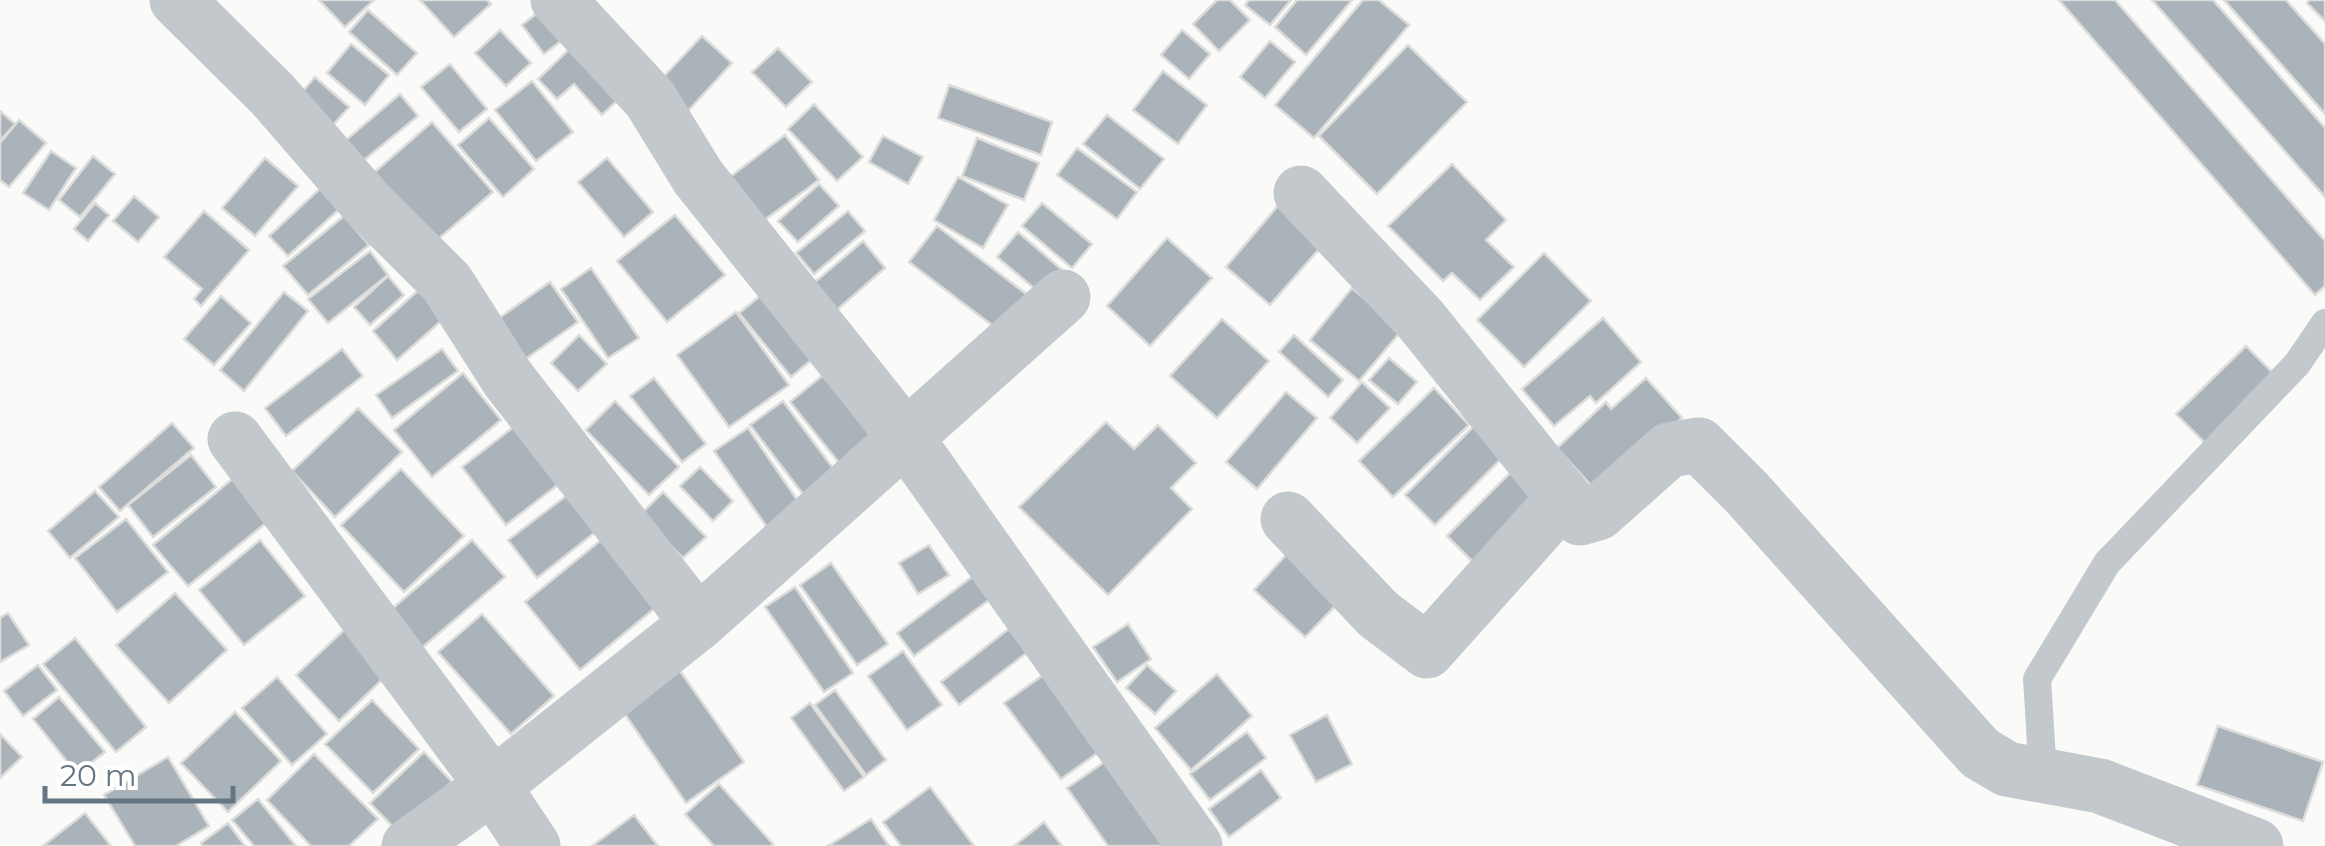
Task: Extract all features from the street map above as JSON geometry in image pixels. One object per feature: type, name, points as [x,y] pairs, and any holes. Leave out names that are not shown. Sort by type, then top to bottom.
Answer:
[{"type":"street","points":[[177,0],[273,95],[365,201],[446,283],[508,379],[698,623]]},
{"type":"street","points":[[558,0],[650,99],[698,177],[906,438],[1190,844]]},
{"type":"street","points":[[1300,193],[1421,320],[1580,518],[1598,514],[1669,450],[1698,445],[1747,493],[1980,753],[2007,769],[2100,786],[2256,846]]},
{"type":"street","points":[[409,846],[493,786],[698,623],[1063,298]]},
{"type":"street","points":[[235,439],[493,786],[533,846]]},
{"type":"street","points":[[1288,519],[1378,614],[1427,650],[1564,498]]},
{"type":"lane","points":[[2043,776],[2037,679],[2106,563],[2297,364],[2325,323]]},
{"type":"building","points":[[319,0],[374,0],[345,27]]},
{"type":"building","points":[[420,0],[487,0],[491,4],[454,37]]},
{"type":"building","points":[[1217,0],[1230,0],[1250,20],[1219,51],[1193,24]]},
{"type":"building","points":[[1249,0],[1291,0],[1270,25],[1245,5]]},
{"type":"building","points":[[1297,0],[1352,0],[1306,55],[1275,27]]},
{"type":"building","points":[[1363,0],[1379,0],[1409,25],[1314,138],[1275,105]]},
{"type":"building","points":[[2059,0],[2115,0],[2325,241],[2325,286],[2315,295]]},
{"type":"building","points":[[2152,0],[2213,0],[2325,128],[2325,197]]},
{"type":"building","points":[[2224,0],[2286,0],[2325,44],[2325,114]]},
{"type":"building","points":[[2325,0],[2325,21],[2307,3]]},
{"type":"building","points":[[545,7],[568,36],[544,54],[522,25]]},
{"type":"building","points":[[368,10],[417,53],[397,75],[349,32]]},
{"type":"building","points":[[500,30],[531,63],[506,86],[475,53]]},
{"type":"building","points":[[1182,30],[1210,54],[1189,79],[1161,55]]},
{"type":"building","points":[[702,36],[732,63],[685,114],[655,86]]},
{"type":"building","points":[[581,38],[629,89],[602,115],[574,84],[557,99],[538,79]]},
{"type":"building","points":[[1270,41],[1295,62],[1265,98],[1240,77]]},
{"type":"building","points":[[351,44],[389,75],[365,105],[327,73]]},
{"type":"building","points":[[1408,45],[1467,102],[1377,194],[1319,136]]},
{"type":"building","points":[[778,48],[812,82],[786,107],[752,72]]},
{"type":"building","points":[[450,64],[487,109],[459,132],[421,87]]},
{"type":"building","points":[[1163,71],[1207,105],[1178,144],[1133,110]]},
{"type":"building","points":[[315,77],[349,107],[325,134],[291,105]]},
{"type":"building","points":[[532,81],[573,132],[536,161],[495,110]]},
{"type":"building","points":[[949,85],[1052,122],[1041,155],[938,118]]},
{"type":"building","points":[[400,94],[418,116],[364,160],[346,140]]},
{"type":"building","points":[[814,104],[863,157],[837,181],[788,129]]},
{"type":"building","points":[[0,111],[15,124],[0,141]]},
{"type":"building","points":[[1107,115],[1164,159],[1140,189],[1083,144]]},
{"type":"building","points":[[489,118],[534,169],[503,197],[458,145]]},
{"type":"building","points":[[19,120],[46,143],[9,187],[0,180],[0,143]]},
{"type":"building","points":[[432,122],[493,192],[430,246],[369,177]]},
{"type":"building","points":[[785,135],[819,180],[759,224],[726,180]]},
{"type":"building","points":[[883,136],[923,157],[908,184],[869,162]]},
{"type":"building","points":[[977,138],[1039,163],[1024,200],[962,176]]},
{"type":"building","points":[[1077,148],[1137,192],[1117,219],[1057,175]]},
{"type":"building","points":[[51,151],[76,168],[49,210],[23,193]]},
{"type":"building","points":[[93,156],[115,174],[80,217],[59,200]]},
{"type":"building","points":[[265,158],[298,186],[255,236],[222,208]]},
{"type":"building","points":[[607,158],[653,212],[624,237],[578,182]]},
{"type":"building","points":[[1452,164],[1506,220],[1486,240],[1514,267],[1480,300],[1452,273],[1443,281],[1388,226]]},
{"type":"building","points":[[958,177],[1008,205],[983,248],[934,220]]},
{"type":"building","points":[[327,182],[346,203],[288,256],[269,236]]},
{"type":"building","points":[[819,184],[839,206],[798,242],[778,221]]},
{"type":"building","points":[[134,196],[159,217],[138,242],[113,221]]},
{"type":"building","points":[[1282,201],[1327,240],[1270,305],[1226,267]]},
{"type":"building","points":[[95,203],[109,215],[88,241],[74,229]]},
{"type":"building","points":[[1042,203],[1092,244],[1072,268],[1022,226]]},
{"type":"building","points":[[204,211],[249,250],[201,306],[194,299],[202,289],[164,257]]},
{"type":"building","points":[[848,211],[865,231],[814,274],[796,253]]},
{"type":"building","points":[[675,215],[725,275],[667,322],[617,261]]},
{"type":"building","points":[[344,216],[369,245],[308,295],[283,266]]},
{"type":"building","points":[[937,226],[1029,296],[1001,332],[909,262]]},
{"type":"building","points":[[1018,232],[1061,269],[1041,294],[997,257]]},
{"type":"building","points":[[1167,238],[1212,278],[1150,346],[1107,306]]},
{"type":"building","points":[[863,241],[885,268],[831,315],[808,288]]},
{"type":"building","points":[[370,251],[388,275],[328,323],[308,299]]},
{"type":"building","points":[[1544,253],[1591,301],[1524,367],[1477,320]]},
{"type":"building","points":[[591,268],[639,338],[608,358],[561,289]]},
{"type":"building","points":[[388,276],[404,295],[370,325],[354,307]]},
{"type":"building","points":[[550,282],[578,322],[510,370],[482,330]]},
{"type":"building","points":[[423,286],[448,315],[397,360],[373,331]]},
{"type":"building","points":[[770,288],[821,352],[791,377],[739,313]]},
{"type":"building","points":[[1352,288],[1402,330],[1359,381],[1310,340]]},
{"type":"building","points":[[284,292],[308,311],[244,391],[220,370]]},
{"type":"building","points":[[221,296],[251,323],[214,365],[184,339]]},
{"type":"building","points":[[736,312],[789,385],[729,427],[677,355]]},
{"type":"building","points":[[1603,318],[1641,362],[1596,403],[1590,396],[1554,426],[1522,389]]},
{"type":"building","points":[[1222,319],[1269,361],[1217,418],[1170,376]]},
{"type":"building","points":[[579,335],[607,364],[578,391],[551,363]]},
{"type":"building","points":[[1294,335],[1343,380],[1328,397],[1279,352]]},
{"type":"building","points":[[2246,346],[2279,379],[2210,448],[2176,414]]},
{"type":"building","points":[[342,349],[363,376],[286,436],[265,408]]},
{"type":"building","points":[[442,349],[458,371],[392,418],[376,395]]},
{"type":"building","points":[[1389,358],[1417,382],[1398,404],[1369,380]]},
{"type":"building","points":[[828,371],[883,439],[845,470],[790,402]]},
{"type":"building","points":[[463,373],[501,420],[432,477],[394,430]]},
{"type":"building","points":[[654,378],[706,444],[682,462],[630,396]]},
{"type":"building","points":[[1646,378],[1682,418],[1598,493],[1557,448],[1606,402],[1611,409]]},
{"type":"building","points":[[1362,382],[1390,408],[1357,443],[1330,418]]},
{"type":"building","points":[[1434,388],[1469,425],[1393,497],[1359,461]]},
{"type":"building","points":[[1286,392],[1317,418],[1257,489],[1226,462]]},
{"type":"building","points":[[615,401],[679,467],[649,495],[586,430]]},
{"type":"building","points":[[783,401],[838,475],[806,498],[750,425]]},
{"type":"building","points":[[358,408],[402,452],[335,517],[292,471]]},
{"type":"building","points":[[1479,421],[1509,451],[1435,525],[1405,495]]},
{"type":"building","points":[[520,422],[564,480],[506,525],[462,467]]},
{"type":"building","points":[[1106,422],[1134,449],[1158,425],[1196,463],[1171,488],[1192,509],[1108,595],[1019,507]]},
{"type":"building","points":[[172,423],[194,448],[120,511],[99,487]]},
{"type":"building","points":[[748,428],[802,507],[769,530],[714,451]]},
{"type":"building","points":[[191,455],[216,487],[153,537],[128,505]]},
{"type":"building","points":[[1521,462],[1551,491],[1476,565],[1447,536]]},
{"type":"building","points":[[700,467],[733,501],[713,521],[680,486]]},
{"type":"building","points":[[401,469],[464,536],[404,592],[341,525]]},
{"type":"building","points":[[236,476],[271,519],[188,586],[153,545]]},
{"type":"building","points":[[95,491],[119,517],[70,558],[48,531]]},
{"type":"building","points":[[663,492],[706,537],[683,558],[640,515]]},
{"type":"building","points":[[570,493],[598,530],[537,578],[508,540]]},
{"type":"building","points":[[126,519],[168,572],[117,612],[75,558]]},
{"type":"building","points":[[606,536],[661,603],[580,670],[525,602]]},
{"type":"building","points":[[260,540],[305,596],[244,645],[199,590]]},
{"type":"building","points":[[472,540],[505,577],[417,652],[386,614]]},
{"type":"building","points":[[929,545],[949,575],[918,594],[899,563]]},
{"type":"building","points":[[1286,555],[1338,603],[1305,637],[1254,590]]},
{"type":"building","points":[[831,563],[888,644],[857,665],[800,585]]},
{"type":"building","points":[[980,571],[997,594],[914,656],[897,633]]},
{"type":"building","points":[[795,587],[853,673],[824,692],[765,607]]},
{"type":"building","points":[[175,593],[227,650],[169,703],[116,645]]},
{"type":"building","points":[[8,613],[29,645],[0,662],[0,618]]},
{"type":"building","points":[[482,614],[554,696],[511,734],[438,652]]},
{"type":"building","points":[[1128,624],[1151,659],[1117,682],[1093,647]]},
{"type":"building","points":[[1011,627],[1029,651],[959,705],[941,682]]},
{"type":"building","points":[[344,630],[387,675],[339,721],[296,675]]},
{"type":"building","points":[[75,638],[146,727],[116,752],[43,664]]},
{"type":"building","points":[[903,651],[942,705],[907,730],[868,676]]},
{"type":"building","points":[[38,665],[57,690],[23,716],[4,691]]},
{"type":"building","points":[[1147,665],[1176,691],[1155,714],[1126,688]]},
{"type":"building","points":[[678,668],[744,762],[686,803],[620,707]]},
{"type":"building","points":[[1050,670],[1106,747],[1061,779],[1004,703]]},
{"type":"building","points":[[1217,674],[1252,716],[1191,770],[1155,728]]},
{"type":"building","points":[[277,677],[327,734],[292,765],[242,708]]},
{"type":"building","points":[[835,690],[886,760],[866,775],[815,705]]},
{"type":"building","points":[[59,697],[105,752],[77,774],[33,719]]},
{"type":"building","points":[[372,700],[419,749],[373,793],[325,744]]},
{"type":"building","points":[[810,703],[864,777],[844,791],[791,718]]},
{"type":"building","points":[[235,712],[281,761],[228,812],[181,763]]},
{"type":"building","points":[[1327,715],[1352,764],[1316,782],[1290,735]]},
{"type":"building","points":[[2218,726],[2323,762],[2303,821],[2197,785]]},
{"type":"building","points":[[1247,732],[1266,758],[1210,800],[1190,774]]},
{"type":"building","points":[[0,734],[22,757],[0,778]]},
{"type":"building","points":[[424,752],[452,782],[398,832],[370,803]]},
{"type":"building","points":[[314,754],[378,819],[349,846],[311,846],[267,800]]},
{"type":"building","points":[[1113,756],[1166,846],[1108,846],[1067,788]]},
{"type":"building","points":[[168,757],[209,826],[176,846],[135,846],[104,795]]},
{"type":"building","points":[[1261,770],[1281,798],[1229,837],[1209,809]]},
{"type":"building","points":[[719,784],[771,846],[714,846],[685,814]]},
{"type":"building","points":[[930,787],[974,846],[901,846],[883,822]]},
{"type":"building","points":[[258,799],[296,846],[254,846],[232,820]]},
{"type":"building","points":[[85,813],[111,846],[43,846]]},
{"type":"building","points":[[634,815],[658,846],[592,846]]},
{"type":"building","points":[[871,819],[889,846],[828,846]]},
{"type":"building","points":[[1044,822],[1062,846],[1014,846]]},
{"type":"building","points":[[228,823],[245,846],[203,846],[201,843]]}]
